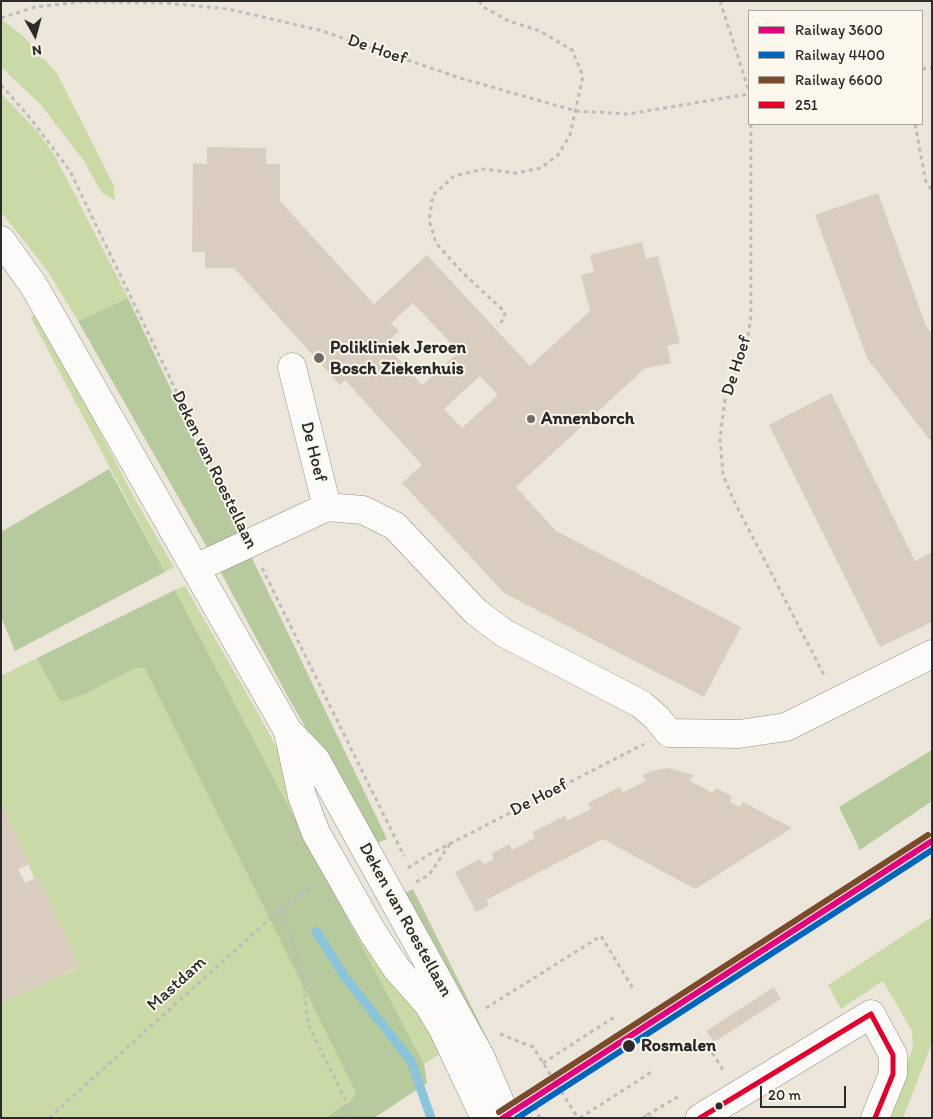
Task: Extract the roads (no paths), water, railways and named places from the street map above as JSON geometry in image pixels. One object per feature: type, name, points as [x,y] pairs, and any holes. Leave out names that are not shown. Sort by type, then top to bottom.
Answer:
[{"type":"main road","name":"Deken van Roestellaan","points":[[1,240],[34,286],[288,730],[316,760],[480,1056],[507,1118]]},
{"type":"main road","name":"De Hoef","points":[[292,367],[327,507]]},
{"type":"main road","points":[[196,568],[327,507],[363,510],[394,526],[476,612],[504,633],[641,704],[658,718],[669,733],[739,734],[786,727],[932,654]]},
{"type":"main road","name":"Deken van Roestellaan","points":[[288,730],[302,796],[316,833],[373,933],[397,969],[428,1004],[443,1029],[485,1118]]},
{"type":"main road","points":[[700,1118],[870,1014],[894,1055],[893,1074],[875,1118]]},
{"type":"waterway","points":[[316,931],[345,977],[411,1061],[431,1118]]},
{"type":"rail line","name":"6600","points":[[499,1112],[928,835]]},
{"type":"rail line","name":"3600","points":[[503,1118],[932,841]]},
{"type":"rail line","name":"4400","points":[[517,1118],[932,850]]},
{"type":"place","name":"Polikliniek Jeroen Bosch Ziekenhuis","points":[[319,358]]},
{"type":"place","name":"Annenborch","points":[[531,419]]},
{"type":"place","name":"Rosmalen","points":[[629,1046]]}]
